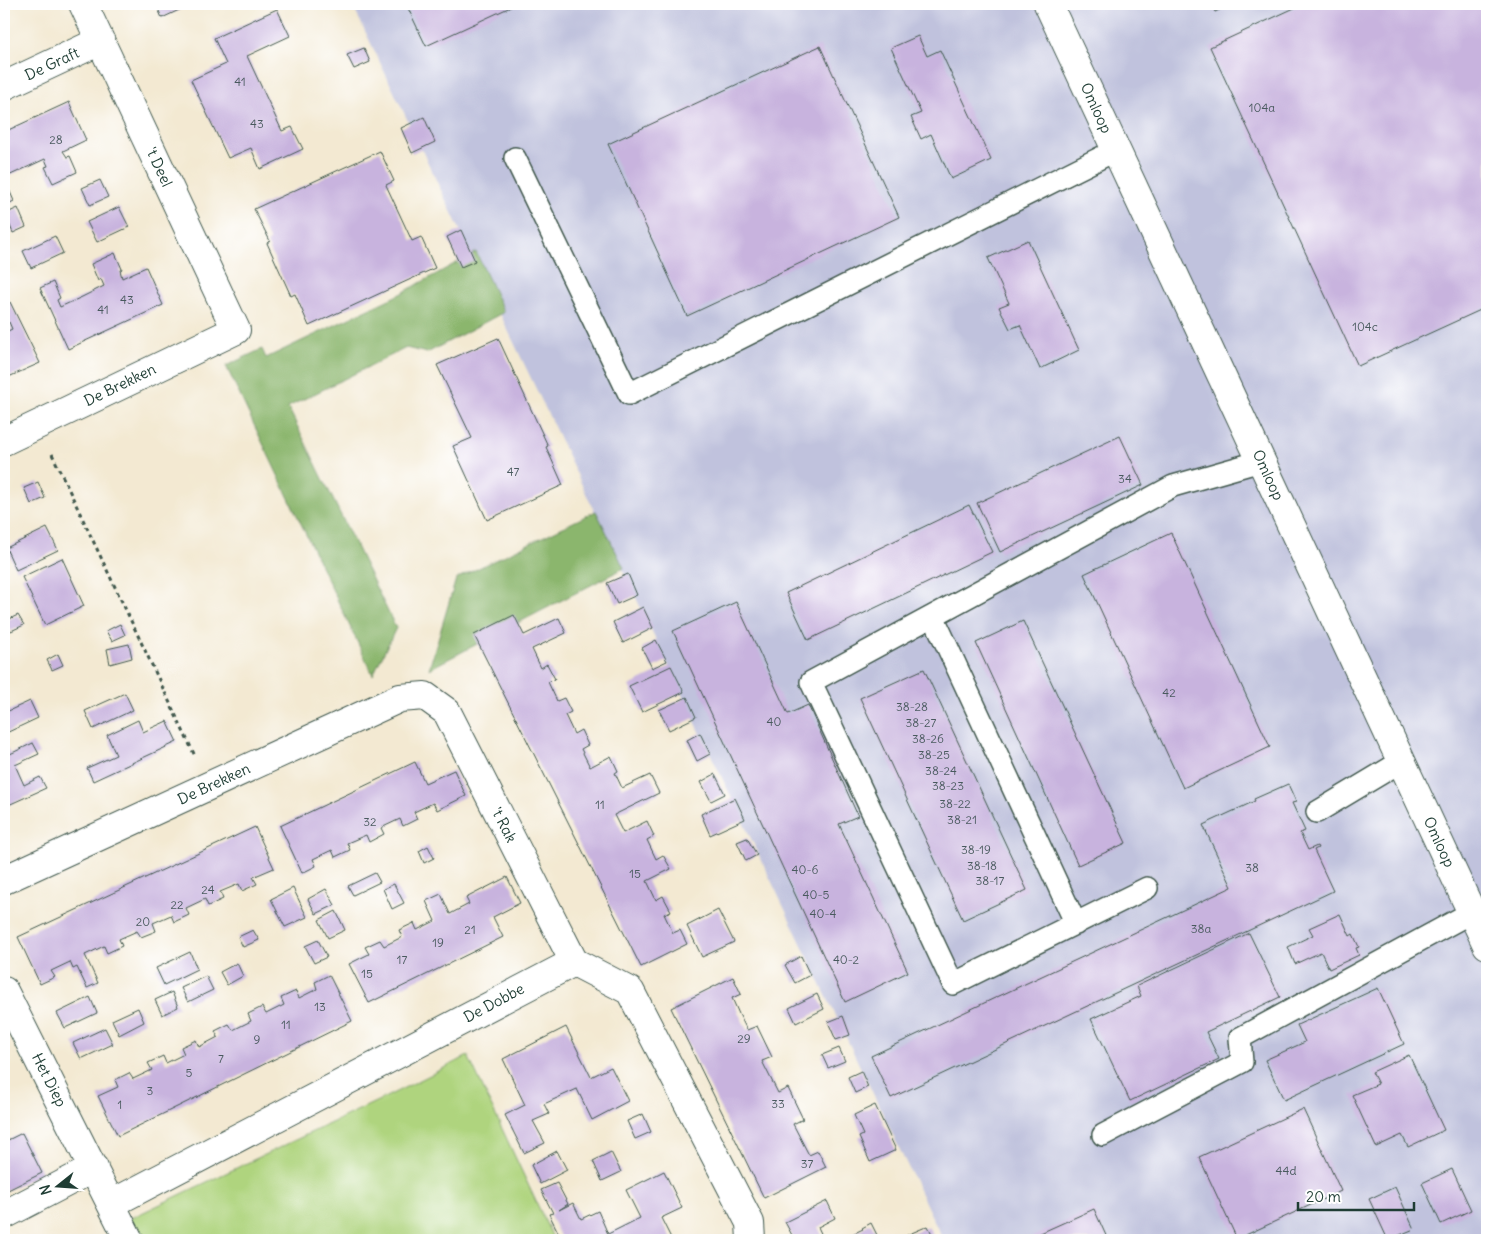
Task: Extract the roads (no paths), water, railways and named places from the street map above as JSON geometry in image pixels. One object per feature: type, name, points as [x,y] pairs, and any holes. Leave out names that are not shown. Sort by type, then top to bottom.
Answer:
[{"type":"street","name":"'t Deel","points":[[83,4],[236,330]]},
{"type":"street","name":"Omloop","points":[[1048,4],[1487,945]]},
{"type":"street","name":"De Graft","points":[[4,86],[100,42]]},
{"type":"street","name":"De Brekken","points":[[4,441],[236,330]]},
{"type":"street","name":"De Brekken","points":[[4,880],[400,698],[426,696]]},
{"type":"street","name":"'t Rak","points":[[426,696],[447,712],[574,962]]},
{"type":"street","name":"De Dobbe","points":[[111,1204],[574,962]]},
{"type":"street","points":[[574,962],[630,991],[750,1223],[751,1240]]},
{"type":"street","name":"Het Diep","points":[[4,991],[94,1168],[128,1240]]},
{"type":"street","points":[[4,1214],[94,1168]]},
{"type":"lane","points":[[515,158],[629,394],[1116,150]]},
{"type":"lane","points":[[1147,888],[953,984],[811,682],[1173,486],[1261,461]]},
{"type":"lane","points":[[933,616],[1076,924]]},
{"type":"lane","points":[[1317,812],[1402,761]]},
{"type":"lane","points":[[1103,1135],[1242,1062],[1240,1038],[1472,912]]}]
